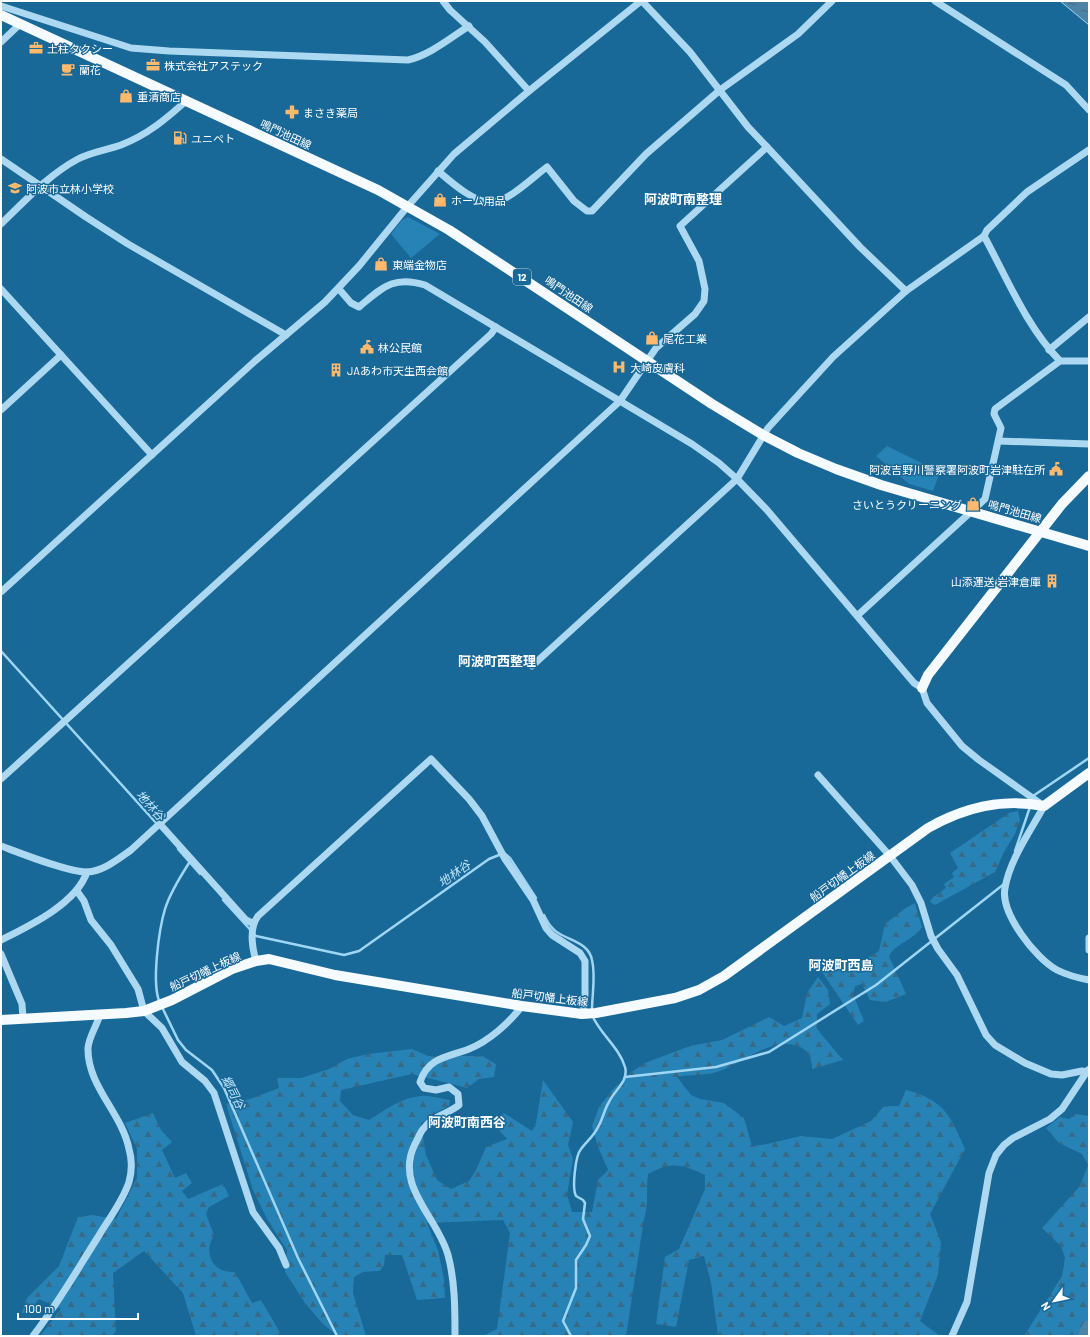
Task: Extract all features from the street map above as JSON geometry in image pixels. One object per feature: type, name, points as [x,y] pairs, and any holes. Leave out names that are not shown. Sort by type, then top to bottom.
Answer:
[{"type":"main road","name":"鳴門池田線","points":[[1,15],[378,190],[455,234],[646,360],[763,434],[798,453],[836,469],[881,485],[1089,546]]},
{"type":"main road","points":[[922,688],[928,675],[1042,532],[1062,504],[1089,476]]},
{"type":"main road","points":[[1044,806],[1087,778]]},
{"type":"main road","name":"船戸切幡上板線","points":[[1,1020],[144,1011],[160,1005],[232,969],[256,961],[269,959],[335,975],[522,1006],[589,1014],[675,998],[699,990],[724,976],[928,828],[946,817],[966,810],[1017,802],[1044,806]]},
{"type":"street","points":[[443,1],[450,10],[470,26],[529,91]]},
{"type":"street","points":[[1,592],[152,455],[339,289],[407,207],[454,154],[529,91],[641,1],[690,52],[748,127],[766,147],[860,247],[906,291]]},
{"type":"street","points":[[438,171],[464,192],[478,199],[492,202],[507,197],[546,167],[574,202],[587,211],[592,211],[646,154],[720,90],[798,34],[832,1]]},
{"type":"street","points":[[935,1],[1066,85],[1089,110]]},
{"type":"street","points":[[1,6],[131,48],[169,51],[408,60],[418,58],[430,52],[470,26]]},
{"type":"street","points":[[1,42],[20,24]]},
{"type":"street","points":[[1,224],[64,167],[80,158],[122,144],[148,132],[166,119],[186,101]]},
{"type":"street","points":[[1,846],[71,870],[86,872],[101,869],[114,862],[158,824],[620,401],[646,360],[656,348],[695,314],[704,301],[705,288],[698,261],[680,226],[766,147]]},
{"type":"street","points":[[532,666],[737,479],[763,434],[833,357],[906,291],[984,236],[987,230],[1027,192],[1089,150]]},
{"type":"street","points":[[1,159],[128,244],[286,335]]},
{"type":"street","points":[[984,236],[1027,316],[1049,350],[1060,361]]},
{"type":"street","points":[[339,289],[351,303],[359,307],[384,287],[395,282],[410,280],[424,285],[692,444],[737,479],[767,510],[858,615],[914,683],[922,688],[928,703],[962,746],[979,760],[1044,806],[1012,864],[1004,890],[1008,912],[1034,950],[1056,969],[1076,977],[1089,980]]},
{"type":"street","points":[[1,290],[152,455]]},
{"type":"street","points":[[1049,350],[1089,317]]},
{"type":"street","points":[[1,779],[491,334],[496,327]]},
{"type":"street","points":[[1,410],[61,355]]},
{"type":"street","points":[[858,615],[984,499],[1001,428],[994,414],[995,409],[1060,361],[1089,361]]},
{"type":"street","points":[[999,441],[1089,444]]},
{"type":"street","points":[[256,961],[252,923],[258,916],[431,759],[469,799],[482,816],[505,859],[533,900],[546,928],[552,935],[580,953],[585,961],[585,1004],[589,1014]]},
{"type":"street","points":[[818,775],[890,856],[912,885],[922,903],[931,936],[938,949],[952,966],[975,1013],[995,1045],[1025,1063],[1051,1074],[1088,1070]]},
{"type":"street","points":[[158,824],[246,920],[252,923]]},
{"type":"street","points":[[1,940],[56,909],[76,891],[84,881],[86,872]]},
{"type":"street","points":[[76,891],[84,901],[91,920],[110,945],[138,990],[144,1011],[162,1028],[182,1062],[205,1081],[212,1089],[253,1212],[279,1248],[286,1265]]},
{"type":"street","points":[[1089,938],[1089,950]]},
{"type":"street","points":[[1,954],[22,1004],[23,1018]]},
{"type":"street","points":[[455,1336],[452,1274],[448,1253],[416,1196],[408,1173],[410,1153],[423,1128],[434,1118],[451,1112],[459,1105],[458,1094],[449,1087],[436,1090],[424,1088],[420,1082],[423,1070],[443,1056],[469,1049],[494,1033],[515,1016],[522,1006]]},
{"type":"street","points":[[33,1336],[73,1277],[121,1200],[129,1182],[132,1167],[129,1148],[123,1130],[90,1066],[88,1049],[90,1038],[100,1014]]},
{"type":"street","points":[[952,1336],[967,1302],[989,1173],[996,1155],[1004,1145],[1013,1138],[1050,1119],[1062,1110],[1088,1070]]},
{"type":"green space","points":[[408,217],[440,234],[411,258],[391,234],[402,220]]},
{"type":"green space","points":[[887,446],[940,472],[933,491],[909,484],[876,456]]},
{"type":"green space","points":[[1018,811],[1020,820],[1015,834],[1004,852],[995,872],[935,905],[930,902],[932,898],[946,888],[944,884],[954,877],[952,873],[958,868],[950,853],[1009,813]]},
{"type":"green space","points":[[915,903],[922,927],[919,931],[896,948],[889,956],[906,994],[886,1002],[870,1000],[862,984],[855,986],[853,994],[864,1021],[858,1025],[822,972],[851,962],[854,966],[879,951],[885,924],[907,907]]},
{"type":"green space","points":[[818,977],[828,990],[830,1004],[817,1014],[817,1029],[843,1060],[812,1069],[810,1057],[805,1050],[791,1044],[781,1044],[759,1051],[717,1072],[677,1077],[691,1095],[700,1099],[724,1103],[744,1118],[752,1146],[801,1136],[832,1139],[871,1121],[884,1106],[899,1106],[906,1090],[929,1098],[944,1110],[955,1127],[965,1149],[930,1214],[941,1242],[938,1275],[920,1321],[940,1336],[718,1336],[711,1283],[704,1256],[689,1260],[676,1327],[656,1324],[665,1257],[679,1249],[705,1189],[705,1175],[683,1166],[663,1167],[648,1174],[646,1208],[626,1336],[483,1336],[497,1329],[510,1233],[503,1220],[427,1223],[438,1250],[444,1279],[445,1298],[417,1300],[402,1255],[385,1255],[384,1265],[380,1271],[363,1272],[354,1277],[353,1293],[366,1336],[338,1336],[323,1324],[305,1303],[285,1272],[287,1250],[268,1221],[253,1190],[226,1104],[250,1099],[279,1088],[277,1078],[301,1078],[329,1069],[347,1059],[368,1054],[412,1049],[428,1056],[482,1056],[496,1064],[494,1077],[479,1079],[467,1088],[412,1074],[341,1090],[340,1101],[353,1115],[369,1120],[400,1101],[414,1097],[428,1096],[450,1100],[449,1106],[433,1114],[421,1124],[426,1155],[437,1180],[451,1189],[469,1181],[476,1170],[486,1147],[507,1139],[498,1129],[495,1121],[504,1113],[532,1131],[536,1123],[543,1080],[573,1122],[568,1145],[573,1159],[567,1194],[572,1212],[592,1212],[598,1180],[608,1170],[598,1147],[592,1126],[599,1107],[613,1089],[633,1071],[645,1063],[690,1046],[722,1040],[769,1017],[784,1026],[802,1018],[807,993]]},
{"type":"green space","points":[[153,1113],[161,1130],[172,1142],[162,1150],[175,1178],[186,1173],[192,1183],[182,1191],[188,1199],[223,1184],[229,1196],[209,1207],[206,1214],[214,1235],[209,1249],[212,1261],[220,1269],[235,1272],[252,1303],[261,1300],[282,1336],[196,1336],[183,1293],[144,1251],[113,1273],[116,1331],[112,1336],[40,1336],[61,1309],[39,1299],[28,1313],[22,1313],[27,1298],[59,1266],[78,1217],[92,1215],[116,1219],[137,1178],[137,1149],[125,1123]]},
{"type":"green space","points":[[1076,1114],[1089,1116],[1089,1327],[1083,1336],[1024,1336],[1062,1276],[1065,1258],[1061,1246],[1042,1228],[1080,1186],[1088,1165],[1082,1154],[1059,1143],[1046,1128],[1060,1117],[1069,1119]]},
{"type":"water","points":[[1060,1],[1089,1],[1089,25]]},
{"type":"waterway","name":"地林谷","points":[[1,651],[157,824]]},
{"type":"waterway","points":[[1033,796],[1089,758]]},
{"type":"waterway","points":[[1015,851],[1030,807]]},
{"type":"waterway","name":"地林谷","points":[[178,849],[200,874]]},
{"type":"waterway","name":"地林谷","points":[[223,900],[256,936],[344,955],[359,951],[489,859],[504,853],[510,858],[536,898]]},
{"type":"waterway","name":"郷司谷","points":[[160,1003],[157,995],[156,971],[158,943],[163,918],[172,891],[189,863]]},
{"type":"waterway","points":[[625,1077],[716,1067],[769,1052],[876,985],[1004,884]]},
{"type":"waterway","name":"地林谷","points":[[544,915],[555,930],[584,947],[590,955],[594,973],[592,1010]]},
{"type":"waterway","name":"郷司谷","points":[[162,1007],[178,1040],[186,1050],[212,1070],[224,1088],[298,1258],[337,1336]]},
{"type":"waterway","name":"地林谷","points":[[571,1336],[563,1321],[576,1288],[576,1260],[590,1236],[583,1219],[585,1203],[576,1196],[574,1187],[577,1158],[581,1149],[596,1130],[607,1105],[623,1082],[626,1072],[618,1053],[595,1022],[592,1015]]},
{"type":"waterway","points":[[1085,1336],[1089,1327]]},
{"type":"place","name":"土柱タクシー","points":[[36,48]]},
{"type":"place","name":"株式会社アステック","points":[[153,65]]},
{"type":"place","name":"蘭花","points":[[68,69]]},
{"type":"place","name":"重清商店","points":[[126,96]]},
{"type":"place","name":"まさき薬局","points":[[292,112]]},
{"type":"place","name":"ユニペト","points":[[180,138]]},
{"type":"place","name":"阿波市立林小学校","points":[[15,188]]},
{"type":"place","name":"ホーム用品","points":[[440,200]]},
{"type":"place","name":"東端金物店","points":[[381,264]]},
{"type":"place","name":"尾花工業","points":[[652,338]]},
{"type":"place","name":"林公民館","points":[[367,347]]},
{"type":"place","name":"大崎皮膚科","points":[[619,367]]},
{"type":"place","name":"JAあわ市天生西会館","points":[[336,370]]},
{"type":"place","name":"阿波吉野川警察署阿波町岩津駐在所","points":[[1056,469]]},
{"type":"place","name":"さいとうクリーニング","points":[[973,504]]},
{"type":"place","name":"山添運送 岩津倉庫","points":[[1052,581]]},
{"type":"district","name":"阿波町南整理","points":[[683,199]]},
{"type":"district","name":"阿波町西整理","points":[[497,661]]},
{"type":"district","name":"阿波町西島","points":[[841,965]]},
{"type":"district","name":"阿波町南西谷","points":[[467,1122]]}]
